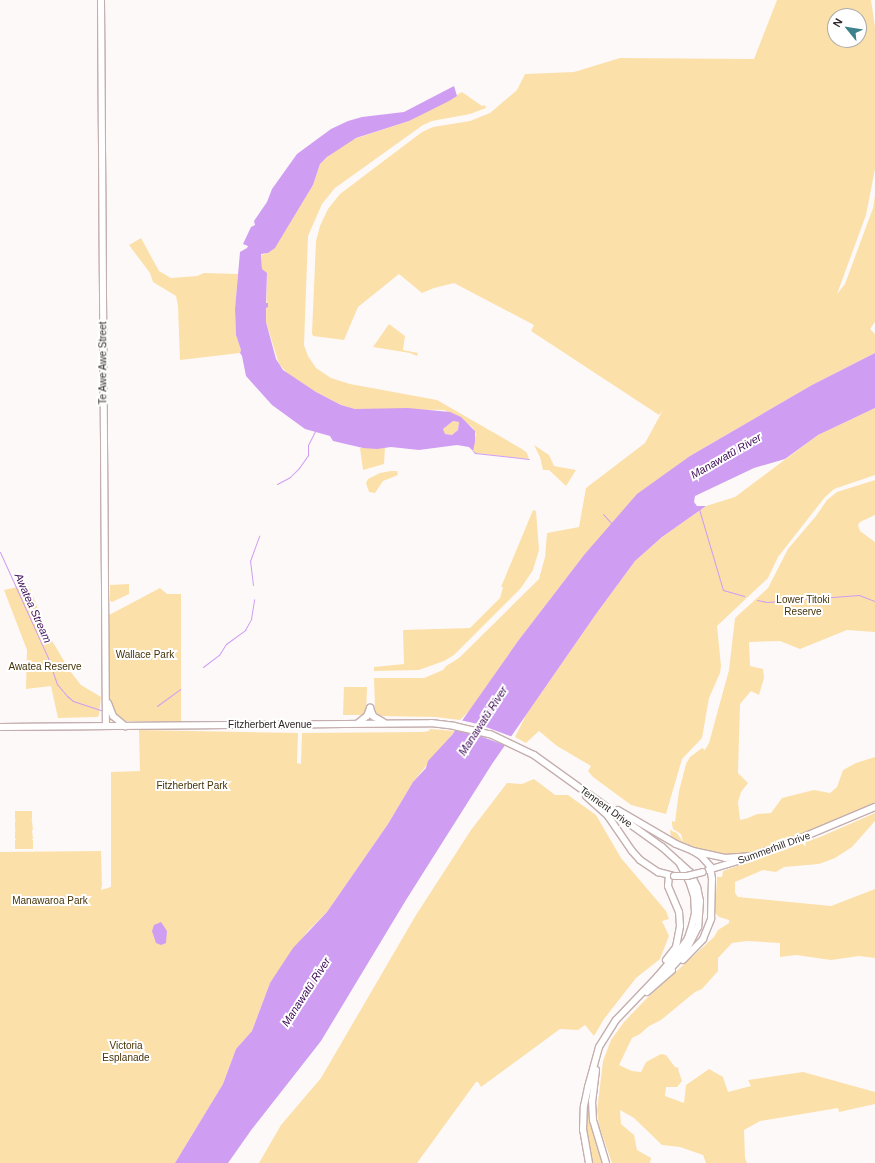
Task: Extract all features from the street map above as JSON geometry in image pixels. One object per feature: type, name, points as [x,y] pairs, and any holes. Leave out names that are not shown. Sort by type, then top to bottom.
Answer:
[{"type":"main road","name":"Te Awe Awe Street","points":[[101,0],[106,726]]},
{"type":"main road","points":[[105,680],[110,712],[116,720],[125,726]]},
{"type":"main road","points":[[356,724],[367,716],[370,708],[375,718],[386,724]]},
{"type":"main road","name":"Fitzherbert Avenue","points":[[0,726],[431,724],[454,726],[490,734],[534,755]]},
{"type":"main road","name":"Tennent Drive","points":[[534,755],[686,867],[694,880],[700,901],[700,917],[695,935],[685,953],[672,967],[658,976],[611,1026],[599,1047],[588,1087],[584,1112],[583,1130],[589,1163]]},
{"type":"main road","points":[[559,773],[608,816],[640,860],[648,867],[671,875],[668,886],[679,912],[679,937],[670,955],[633,1002]]},
{"type":"main road","points":[[583,790],[666,838],[693,851],[724,858],[753,856]]},
{"type":"main road","name":"Summerhill Drive","points":[[671,875],[687,876],[753,856],[789,844],[875,807]]},
{"type":"main road","points":[[633,1002],[656,985],[695,948],[705,935],[711,919],[711,869],[706,862],[693,851]]},
{"type":"main road","name":"Tennent Drive","points":[[599,1047],[593,1086],[592,1108],[597,1136],[606,1163]]},
{"type":"green space","points":[[777,0],[871,0],[875,27],[875,169],[866,215],[837,294],[845,284],[873,208],[875,195],[875,322],[870,329],[875,334],[875,353],[812,385],[690,456],[584,555],[518,641],[470,710],[460,720],[435,717],[377,716],[375,709],[374,678],[424,678],[443,670],[446,666],[459,658],[539,579],[545,557],[547,533],[579,527],[586,488],[645,443],[663,410],[659,415],[531,331],[534,325],[454,283],[422,293],[399,274],[358,307],[344,340],[313,336],[316,241],[320,226],[328,209],[340,194],[422,132],[433,127],[470,121],[490,113],[517,90],[525,74],[574,72],[620,58],[754,59]]},
{"type":"green space","points":[[462,92],[482,106],[485,105],[486,108],[470,114],[432,121],[423,125],[335,188],[322,204],[308,236],[304,345],[308,356],[316,368],[331,378],[350,384],[437,400],[522,449],[527,453],[529,459],[475,453],[472,449],[476,434],[473,428],[464,421],[444,410],[355,409],[341,405],[316,392],[288,374],[279,364],[266,322],[267,273],[262,270],[261,255],[268,253],[276,246],[313,185],[320,164],[334,151],[351,140],[409,121]]},
{"type":"green space","points":[[141,238],[159,271],[171,278],[197,276],[204,273],[238,274],[235,309],[236,335],[241,350],[240,353],[180,360],[178,306],[176,296],[153,282],[150,273],[129,245]]},
{"type":"green space","points":[[389,324],[405,336],[403,350],[418,353],[417,356],[410,353],[373,347]]},
{"type":"green space","points":[[875,408],[875,475],[834,489],[825,497],[778,557],[768,578],[717,626],[721,666],[720,673],[709,698],[702,738],[682,759],[666,814],[631,805],[593,777],[588,771],[591,766],[557,746],[539,731],[526,743],[515,737],[526,715],[596,614],[635,561],[662,537],[706,506],[735,497],[818,435]]},
{"type":"green space","points":[[453,421],[459,422],[458,430],[452,435],[444,434],[443,429]]},
{"type":"green space","points":[[534,445],[549,455],[554,466],[576,470],[566,486],[549,470],[543,470],[540,457]]},
{"type":"green space","points":[[385,447],[384,464],[363,470],[360,448]]},
{"type":"green space","points":[[397,471],[398,475],[383,481],[375,493],[369,492],[366,483],[368,479],[380,473]]},
{"type":"green space","name":"Lower Titoki Reserve","points":[[875,480],[875,515],[860,522],[858,525],[860,531],[875,542],[875,632],[847,630],[800,649],[780,641],[749,642],[750,666],[763,669],[764,678],[759,695],[751,691],[740,704],[738,773],[748,783],[741,792],[738,802],[740,820],[757,814],[771,813],[782,798],[814,790],[830,793],[837,787],[843,770],[856,763],[875,757],[875,804],[809,832],[748,854],[715,854],[674,840],[671,837],[670,830],[677,833],[683,842],[681,834],[673,829],[672,821],[675,822],[679,791],[686,764],[690,757],[702,748],[705,750],[709,743],[729,670],[735,618],[768,588],[788,549],[816,516],[827,500],[837,492]]},
{"type":"green space","points":[[533,510],[536,511],[539,550],[533,570],[521,588],[454,655],[444,661],[419,670],[374,671],[374,667],[404,664],[403,630],[470,628],[500,598],[503,587],[501,587]]},
{"type":"green space","points":[[129,584],[129,594],[112,602],[110,601],[110,585]]},
{"type":"green space","name":"Awatea Reserve","points":[[22,586],[30,589],[48,634],[70,671],[81,685],[101,697],[99,715],[97,717],[58,718],[51,686],[26,689],[27,650],[4,590]]},
{"type":"green space","name":"Wallace Park","points":[[160,588],[167,594],[181,594],[181,722],[109,721],[109,615]]},
{"type":"green space","points":[[344,687],[367,687],[366,715],[343,715]]},
{"type":"green space","name":"Victoria Esplanade","points":[[430,729],[455,731],[413,782],[388,824],[327,912],[308,931],[270,983],[252,1031],[236,1049],[223,1084],[175,1163],[0,1163],[0,852],[101,851],[101,890],[111,887],[111,772],[140,771],[139,730],[298,733],[297,763],[301,764],[302,733],[423,732],[429,731]]},
{"type":"green space","points":[[534,779],[555,795],[568,795],[596,815],[621,858],[666,911],[669,919],[662,921],[669,936],[660,959],[636,978],[604,1019],[594,1036],[585,1025],[578,1030],[560,1029],[481,1087],[478,1082],[476,1082],[417,1163],[259,1163],[281,1125],[321,1078],[416,915],[471,830],[507,783],[522,784]]},
{"type":"green space","points":[[15,811],[32,811],[31,821],[33,839],[31,840],[33,840],[33,849],[15,849],[15,840],[17,840],[15,839],[15,831],[17,830],[15,830],[15,821],[17,821],[15,820]]},
{"type":"green space","points":[[875,813],[875,821],[852,847],[835,858],[819,864],[784,867],[776,872],[763,870],[735,882],[735,893],[738,897],[831,906],[875,889],[875,958],[859,956],[831,960],[796,955],[780,957],[780,943],[747,941],[732,943],[718,958],[718,971],[702,989],[695,992],[661,1020],[649,1026],[640,1034],[632,1038],[619,1065],[632,1071],[641,1072],[646,1062],[661,1054],[666,1055],[675,1067],[679,1068],[682,1081],[677,1087],[666,1087],[665,1096],[684,1103],[686,1085],[709,1069],[723,1077],[728,1092],[751,1086],[748,1080],[803,1072],[875,1092],[875,1104],[839,1112],[838,1108],[760,1121],[744,1130],[745,1158],[747,1163],[706,1163],[703,1155],[680,1147],[662,1145],[634,1118],[620,1110],[621,1124],[634,1135],[637,1150],[651,1158],[650,1163],[612,1163],[599,1126],[597,1111],[603,1061],[611,1040],[624,1022],[646,999],[714,937],[718,930],[729,923],[729,920],[719,917],[715,913],[717,877],[722,877],[723,871],[820,837]]},
{"type":"green space","points":[[590,1087],[592,1125],[604,1163],[592,1163],[587,1139],[586,1123]]},
{"type":"water","points":[[454,86],[457,96],[449,101],[409,121],[356,138],[327,157],[320,164],[313,185],[275,248],[268,253],[261,254],[262,269],[267,273],[266,303],[268,303],[268,307],[266,308],[266,322],[276,359],[283,370],[316,392],[341,405],[355,409],[408,408],[450,412],[461,417],[475,431],[473,451],[469,447],[457,445],[419,450],[391,447],[377,449],[363,448],[333,441],[330,436],[305,429],[272,405],[246,376],[240,353],[241,350],[236,335],[235,309],[240,252],[247,248],[248,246],[243,244],[251,227],[255,225],[254,221],[267,202],[272,189],[297,154],[331,129],[348,121],[362,117],[404,112]],"holes":[[[453,421],[459,422],[458,430],[452,435],[445,434],[443,429]]]},
{"type":"water","name":"Manawatū River","points":[[875,353],[875,408],[818,435],[785,459],[754,468],[695,496],[694,502],[697,506],[706,506],[662,537],[635,561],[596,614],[492,764],[406,900],[321,1041],[252,1129],[228,1163],[175,1163],[223,1084],[236,1049],[252,1031],[270,983],[293,948],[327,912],[388,824],[413,782],[426,768],[428,761],[452,735],[518,641],[584,555],[637,494],[690,456],[812,385]]},
{"type":"water","points":[[161,922],[167,931],[166,943],[161,945],[156,943],[152,931],[154,925]]},
{"type":"pier","points":[[460,720],[478,724],[513,737],[507,746],[480,736],[453,730]]},
{"type":"waterway","name":"Awatea Stream","points":[[277,484],[290,477],[299,468],[308,455],[308,445],[315,431]]},
{"type":"waterway","points":[[473,451],[475,453],[529,459]]},
{"type":"waterway","points":[[699,509],[723,590],[744,596]]},
{"type":"waterway","points":[[603,514],[612,524]]},
{"type":"waterway","points":[[253,585],[250,561],[259,536]]},
{"type":"waterway","name":"Awatea Stream","points":[[0,552],[48,658],[57,684],[73,701],[104,711]]},
{"type":"waterway","points":[[757,600],[767,602],[859,595],[875,601]]},
{"type":"waterway","name":"Awatea Stream","points":[[203,667],[219,655],[226,644],[245,630],[251,619],[254,599]]},
{"type":"waterway","name":"Awatea Stream","points":[[157,706],[180,689]]},
{"type":"park label","name":"Fitzherbert Park","points":[[192,786]]},
{"type":"park label","name":"Manawaroa Park","points":[[50,901]]}]
